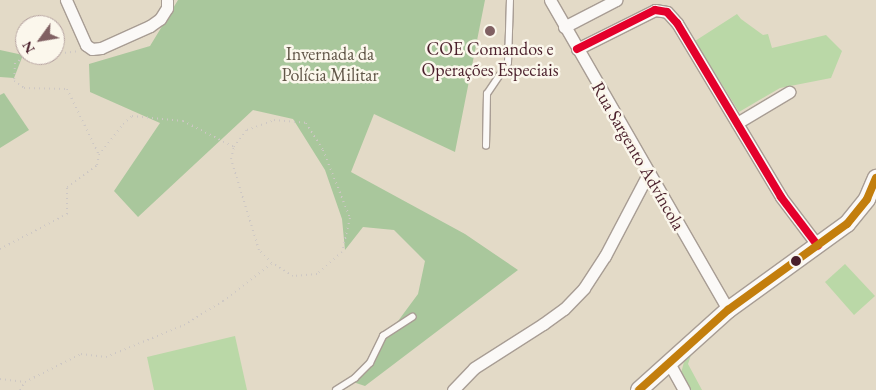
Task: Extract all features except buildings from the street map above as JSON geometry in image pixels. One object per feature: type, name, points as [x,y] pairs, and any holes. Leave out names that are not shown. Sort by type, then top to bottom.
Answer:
[{"type":"main road","points":[[639,390],[728,310],[818,246],[857,214],[867,199],[876,178]]},
{"type":"street","points":[[66,0],[86,45],[92,49],[101,48],[150,26],[160,19],[166,8],[167,0]]},
{"type":"street","name":"Rua Sargento Advíncola","points":[[550,0],[648,174],[728,310]]},
{"type":"street","points":[[564,27],[616,0]]},
{"type":"street","points":[[577,49],[654,10],[667,12],[677,23],[781,197],[818,246]]},
{"type":"street","points":[[737,124],[788,92]]},
{"type":"street","points":[[453,390],[474,368],[564,309],[584,288],[605,256],[648,174]]},
{"type":"street","points":[[669,363],[684,390]]},
{"type":"lane","points":[[486,146],[487,94],[508,63],[510,0]]},
{"type":"lane","points":[[336,390],[355,378],[370,363],[383,336],[412,316]]},
{"type":"path","points":[[65,53],[92,49]]},
{"type":"path","points":[[16,65],[14,81],[24,88],[68,88],[99,155]]},
{"type":"path","points":[[0,249],[67,214],[67,187],[97,165],[99,155],[123,124],[132,116],[182,121],[234,147]]},
{"type":"path","points":[[274,120],[306,123],[323,150],[350,218],[342,252],[317,274],[293,276],[272,263],[260,250],[231,159],[234,147],[247,130],[274,120]]},
{"type":"path","points":[[20,390],[25,382],[80,354],[106,357],[184,325],[223,301],[272,263]]},
{"type":"path","points":[[0,379],[25,382]]},
{"type":"green space","name":"Invernada da Polícia Militar","points":[[178,0],[485,0],[455,152],[374,114],[351,172],[465,234],[518,270],[365,386],[353,382],[418,294],[425,261],[394,230],[363,227],[345,250],[342,219],[325,170],[293,119],[253,110],[138,217],[114,191],[160,123],[90,92],[89,64],[150,46]]},
{"type":"green space","points":[[737,14],[763,35],[768,34],[772,48],[826,35],[842,51],[831,78],[780,88],[739,112],[695,41]]},
{"type":"green space","points":[[0,50],[15,53],[15,65],[19,65],[14,78],[0,77]]},
{"type":"green space","points":[[4,93],[29,130],[0,148],[0,95]]},
{"type":"green space","points":[[845,264],[875,296],[854,315],[825,282]]},
{"type":"green space","points":[[235,336],[247,390],[154,390],[147,357]]},
{"type":"green space","points":[[691,355],[688,364],[702,390],[691,390],[681,373],[684,362]]},
{"type":"transit line","points":[[577,49],[655,10],[667,12],[677,23],[781,197],[818,246]]},
{"type":"transit line","points":[[639,390],[728,310],[847,224],[867,199],[876,178]]},
{"type":"place","name":"COE Comandos e Operações Especiais","points":[[490,31]]}]
